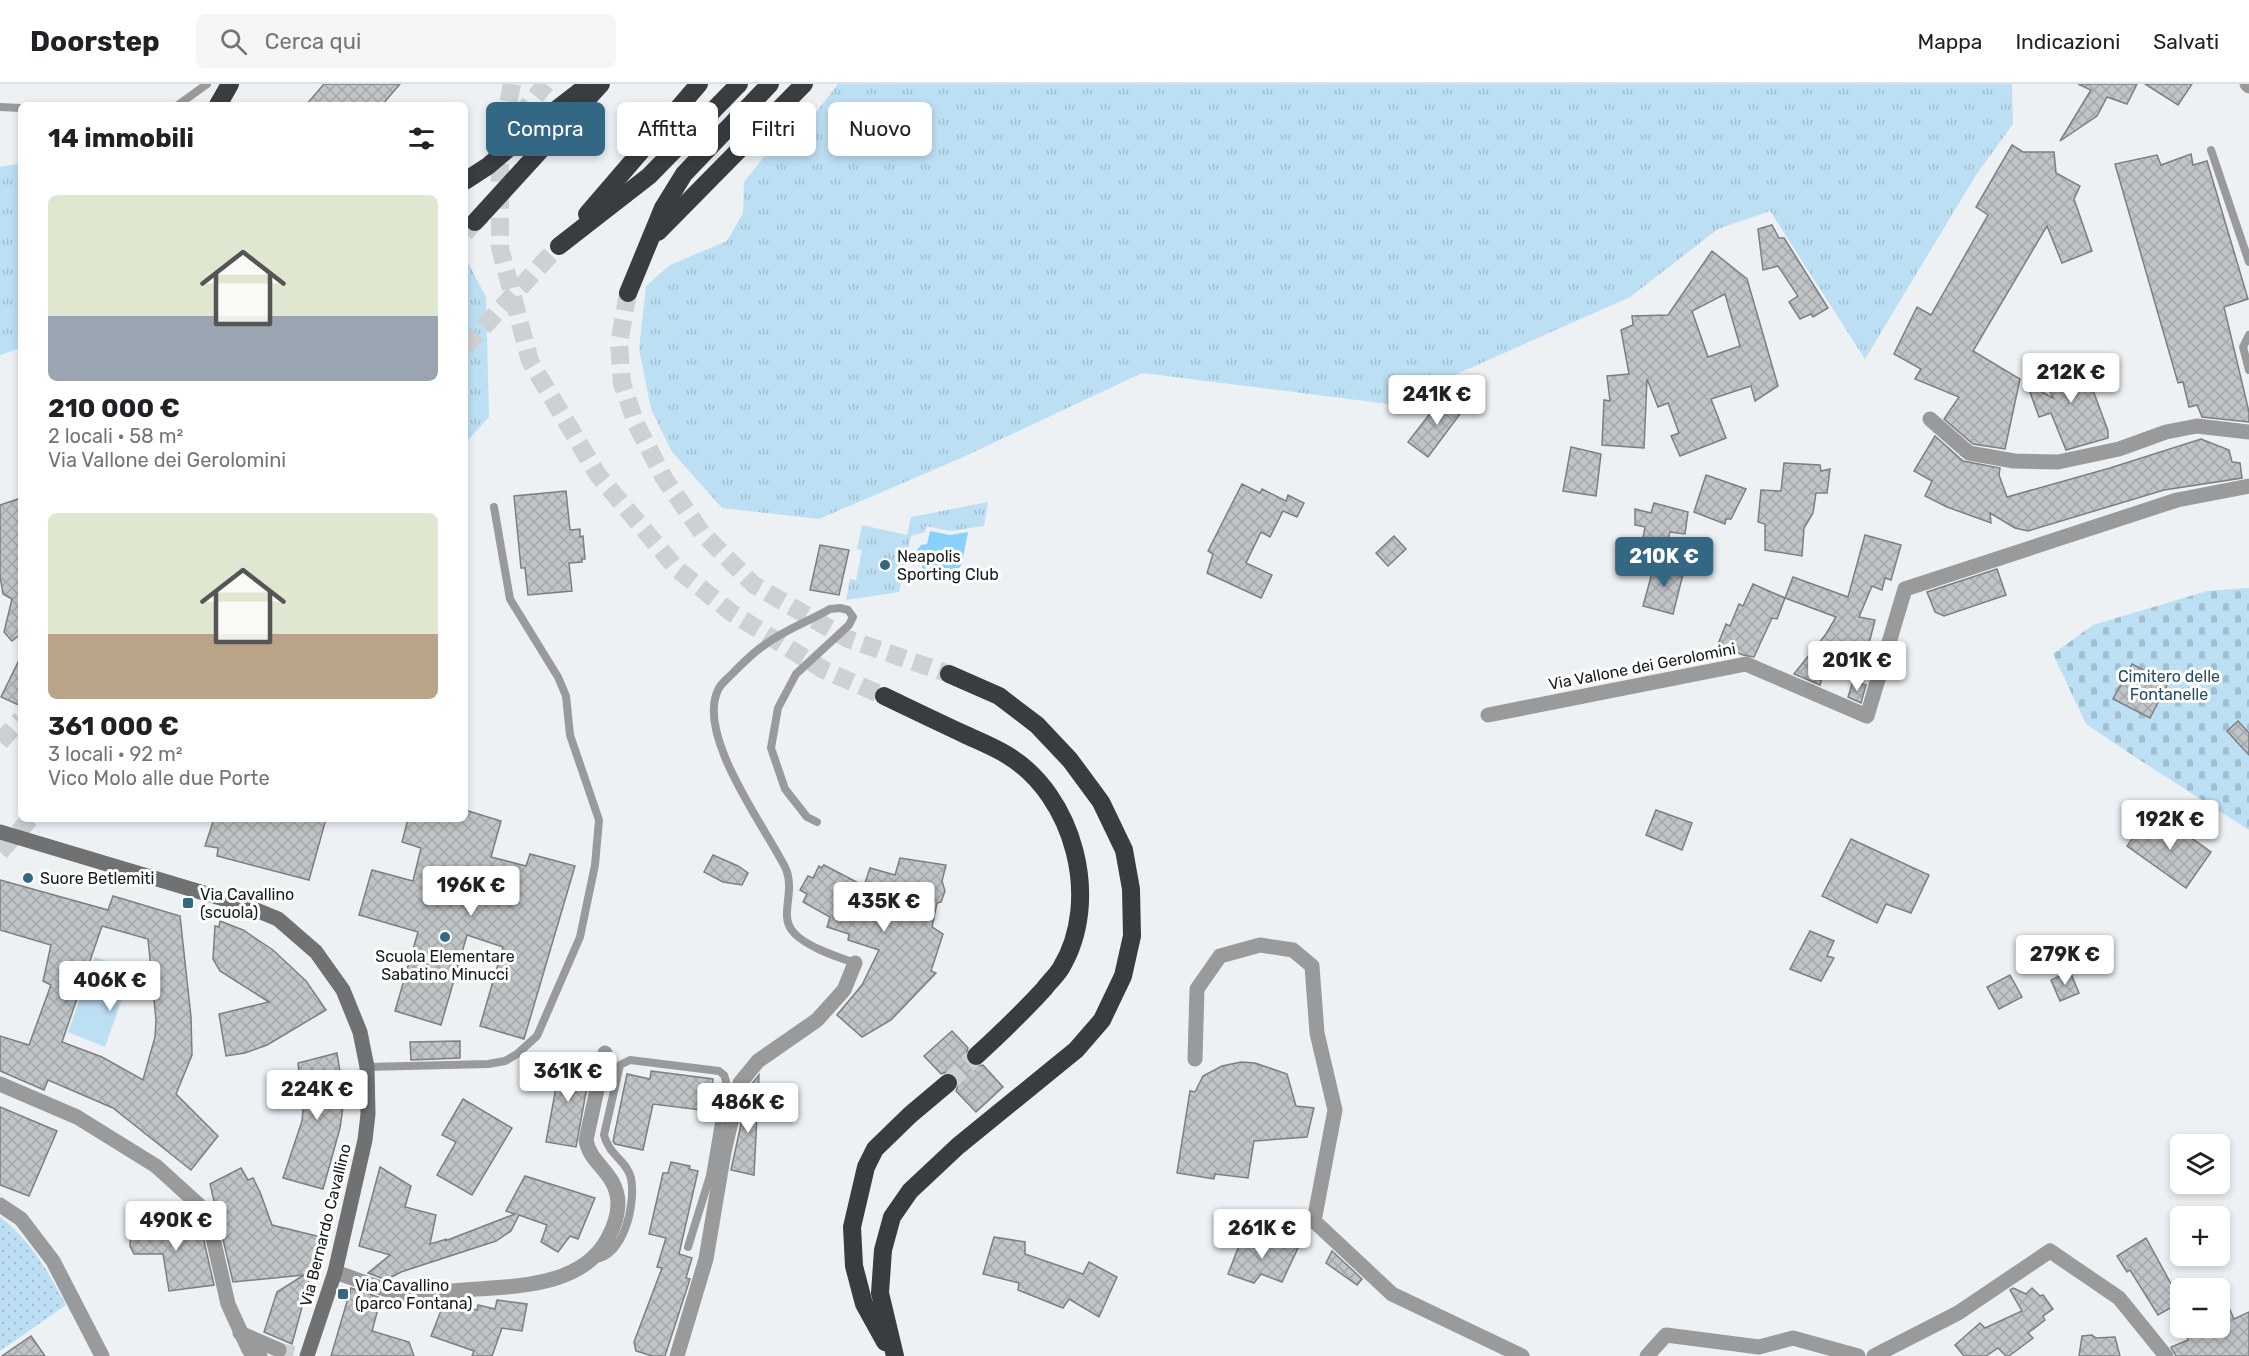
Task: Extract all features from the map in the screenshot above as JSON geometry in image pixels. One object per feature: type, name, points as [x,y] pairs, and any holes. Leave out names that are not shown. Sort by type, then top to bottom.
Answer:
[{"type":"highway","points":[[220,102],[230,84]]},
{"type":"highway","points":[[468,179],[488,166],[531,129],[590,84]]},
{"type":"highway","points":[[475,222],[602,84]]},
{"type":"highway","points":[[699,84],[556,248],[649,176],[740,84]]},
{"type":"highway","points":[[628,293],[663,208],[684,174],[770,84]]},
{"type":"highway","points":[[636,272],[659,231],[804,84]]},
{"type":"highway","points":[[894,1356],[880,1293],[883,1250],[892,1218],[910,1191],[958,1146],[1076,1050],[1102,1020],[1123,976],[1132,936],[1131,889],[1124,850],[1101,802],[1070,760],[1037,725],[999,696],[949,674]]},
{"type":"highway","points":[[884,696],[1007,755],[1028,771],[1046,791],[1062,819],[1074,849],[1080,882],[1080,913],[1075,940],[1060,969],[1017,1019],[976,1056]]},
{"type":"highway","points":[[894,1356],[864,1304],[854,1266],[852,1227],[866,1167],[876,1149],[910,1115],[948,1083]]},
{"type":"main road","name":"Via Bernardo Cavallino","points":[[0,832],[244,904],[278,919],[316,952],[343,990],[360,1032],[367,1067],[368,1114],[365,1140],[335,1272],[307,1356]]},
{"type":"street","points":[[1930,419],[1969,453],[2014,461],[2058,462],[2119,449],[2166,432],[2197,426],[2249,432]]},
{"type":"street","name":"Via Vallone dei Gerolomini","points":[[1488,715],[1746,664],[1867,716],[1905,589],[2177,500],[2249,486]]},
{"type":"street","points":[[1196,1059],[1197,989],[1220,956],[1260,945],[1293,950],[1312,966],[1317,1033],[1335,1110],[1314,1221],[1392,1294],[1522,1356]]},
{"type":"street","points":[[677,1356],[706,1259],[724,1152],[740,1083],[758,1061],[817,1020],[844,990],[855,963]]},
{"type":"street","points":[[335,1272],[405,1294],[533,1285],[571,1272],[592,1259],[601,1251],[615,1223],[618,1202],[613,1179],[588,1149],[586,1140],[605,1053]]},
{"type":"street","points":[[0,1084],[87,1123],[156,1166],[199,1205],[210,1225],[228,1304],[249,1350],[260,1356]]},
{"type":"street","points":[[0,1205],[21,1219],[53,1261],[102,1356]]},
{"type":"street","points":[[1874,1356],[1958,1312],[2050,1251],[2119,1298],[2166,1356]]},
{"type":"street","points":[[240,1333],[279,1350]]},
{"type":"street","points":[[1647,1356],[1666,1335],[1759,1347],[1793,1338],[1858,1356]]},
{"type":"lane","points":[[182,102],[207,84]]},
{"type":"lane","points":[[0,106],[18,108]]},
{"type":"lane","points":[[2211,150],[2249,262]]},
{"type":"lane","points":[[2249,335],[2243,347],[2249,370]]},
{"type":"lane","points":[[367,1067],[488,1064],[505,1061],[517,1054],[537,1036],[580,937],[595,865],[599,820],[570,735],[566,696],[558,677],[510,599],[494,507]]},
{"type":"lane","points":[[817,822],[807,817],[785,789],[771,748],[778,708],[796,674],[849,626],[853,617],[848,610],[840,608],[830,609],[766,644],[745,661],[719,688],[713,710],[721,742],[736,784],[786,869],[790,892],[786,913],[787,923],[792,932],[808,943],[855,963]]},
{"type":"lane","points":[[592,1259],[602,1258],[620,1244],[632,1200],[631,1178],[626,1167],[607,1147],[604,1135],[620,1065],[630,1060],[719,1071],[724,1075],[726,1082],[710,1176],[688,1246]]},
{"type":"green space","points":[[838,84],[2012,84],[2013,124],[1976,175],[1865,359],[1770,211],[1718,229],[1630,297],[1389,404],[1142,373],[961,458],[819,519],[722,508],[672,452],[651,409],[639,349],[646,286],[670,265],[727,241],[743,213],[744,182],[765,156],[816,156],[816,112]]},
{"type":"green space","points":[[18,164],[18,349],[0,355],[0,167]]},
{"type":"green space","points":[[468,263],[486,297],[489,417],[468,440]]},
{"type":"green space","points":[[988,502],[984,526],[950,531],[926,526],[925,532],[911,536],[899,592],[846,600],[850,579],[856,580],[862,550],[857,549],[862,525],[907,535],[911,517]]},
{"type":"green space","name":"Cimitero delle Fontanelle","points":[[2249,588],[2249,830],[2086,724],[2053,654],[2093,625],[2207,591]]},
{"type":"green space","points":[[95,957],[132,970],[105,1047],[68,1032]]},
{"type":"green space","points":[[0,1217],[30,1247],[66,1305],[0,1351]]},
{"type":"water","points":[[930,531],[950,535],[968,532],[958,570],[946,574],[921,572],[924,558],[917,550],[921,545],[927,544]]},
{"type":"building","points":[[324,84],[400,84],[385,102],[309,102]]},
{"type":"building","points":[[2078,84],[2137,84],[2127,104],[2107,97],[2097,116],[2060,141],[2091,90]]},
{"type":"building","points":[[2145,84],[2192,84],[2178,105]]},
{"type":"building","points":[[2012,145],[2023,152],[2054,152],[2056,173],[2080,186],[2074,199],[2092,251],[2062,263],[2047,226],[1973,351],[2020,379],[2005,449],[1973,444],[1944,419],[1959,397],[1915,379],[1921,369],[1894,354],[1917,307],[1931,315],[1988,215],[1976,207]]},
{"type":"building","points":[[2191,154],[2193,165],[2207,161],[2248,299],[2224,307],[2249,412],[2249,422],[2202,417],[2197,405],[2189,407],[2183,382],[2178,383],[2115,164],[2157,155],[2161,165]]},
{"type":"building","points":[[1772,225],[1779,238],[1784,238],[1828,308],[1813,317],[1811,314],[1800,319],[1789,302],[1798,296],[1778,266],[1763,270],[1758,229]]},
{"type":"building","points":[[1712,251],[1747,279],[1778,386],[1755,401],[1751,386],[1711,399],[1726,438],[1680,456],[1671,436],[1679,433],[1668,403],[1658,407],[1647,379],[1644,448],[1602,445],[1604,400],[1610,401],[1607,376],[1629,374],[1621,330],[1633,325],[1632,316],[1668,315]],"holes":[[[1725,294],[1740,346],[1708,357],[1692,311]]]},
{"type":"building","points":[[2080,355],[2108,431],[2108,438],[2066,450],[2051,413],[2039,417],[2027,384],[2053,398],[2041,370]]},
{"type":"building","points":[[1450,394],[1466,406],[1428,457],[1408,442],[1432,411],[1435,414]]},
{"type":"building","points":[[1935,436],[1963,461],[2000,468],[1999,475],[2007,497],[2201,439],[2229,450],[2232,462],[2240,463],[2242,478],[2164,490],[2028,531],[2015,528],[1990,513],[1991,523],[1947,507],[1925,496],[1932,481],[1914,471]]},
{"type":"building","points":[[1571,447],[1601,454],[1596,496],[1563,491]]},
{"type":"building","points":[[1784,463],[1820,465],[1821,471],[1830,469],[1827,493],[1816,493],[1813,513],[1804,528],[1802,556],[1765,550],[1765,524],[1758,522],[1761,490],[1781,491]]},
{"type":"building","points":[[1706,475],[1746,489],[1731,519],[1726,519],[1725,524],[1694,512]]},
{"type":"building","points":[[1242,484],[1260,493],[1262,489],[1286,501],[1288,495],[1304,503],[1297,517],[1283,511],[1270,537],[1261,532],[1246,563],[1272,575],[1261,598],[1207,573],[1213,554],[1208,551]]},
{"type":"building","points":[[566,491],[570,530],[580,529],[580,537],[583,536],[585,559],[582,559],[582,562],[569,563],[572,591],[528,595],[525,568],[521,568],[514,496]]},
{"type":"building","points":[[18,499],[18,636],[12,641],[4,632],[12,599],[3,594],[0,576],[0,505]]},
{"type":"building","points":[[1654,503],[1688,512],[1685,534],[1670,532],[1665,549],[1642,544],[1645,527],[1635,525],[1635,509],[1651,513]]},
{"type":"building","points":[[1865,535],[1901,545],[1891,580],[1885,578],[1882,590],[1872,586],[1859,617],[1875,620],[1864,663],[1829,653],[1820,685],[1794,674],[1826,634],[1836,617],[1785,598],[1793,577],[1848,597]]},
{"type":"building","points":[[1394,536],[1406,549],[1388,566],[1376,553]]},
{"type":"building","points":[[820,545],[849,550],[839,595],[810,590]]},
{"type":"building","points":[[1655,562],[1684,570],[1673,614],[1643,606]]},
{"type":"building","points":[[1997,569],[2006,595],[1944,616],[1935,612],[1927,592]]},
{"type":"building","points":[[1753,584],[1785,598],[1777,619],[1772,618],[1754,657],[1743,655],[1718,644],[1726,624],[1730,626],[1739,604],[1743,606]]},
{"type":"building","points":[[18,662],[18,705],[1,697]]},
{"type":"building","points":[[2132,664],[2168,683],[2150,718],[2113,699]]},
{"type":"building","points":[[1853,681],[1866,685],[1861,703],[1848,697]]},
{"type":"building","points":[[2238,721],[2249,733],[2249,755],[2227,731]]},
{"type":"building","points":[[1656,810],[1692,823],[1682,850],[1646,835]]},
{"type":"building","points":[[468,811],[501,821],[491,857],[526,866],[530,854],[575,866],[524,1039],[480,1026],[503,947],[467,935],[441,1025],[395,1011],[418,932],[359,915],[372,870],[413,881],[421,848],[402,842],[407,822],[468,822]]},
{"type":"building","points":[[2146,820],[2160,829],[2166,820],[2211,852],[2186,888],[2127,846]]},
{"type":"building","points":[[213,822],[325,822],[309,880],[217,856],[218,848],[205,846]]},
{"type":"building","points":[[1851,839],[1929,875],[1911,913],[1886,904],[1877,923],[1822,896]]},
{"type":"building","points":[[713,855],[748,873],[742,885],[723,882],[704,872]]},
{"type":"building","points":[[900,858],[946,865],[942,881],[945,891],[941,902],[937,903],[932,927],[943,934],[931,971],[936,973],[891,1020],[862,1037],[837,1015],[862,985],[879,950],[848,940],[849,934],[827,927],[830,917],[803,902],[807,894],[800,890],[808,876],[813,878],[819,866],[821,868],[824,865],[864,886],[870,868],[895,875]]},
{"type":"building","points":[[0,880],[108,910],[113,896],[180,916],[191,1017],[192,1055],[176,1094],[218,1136],[191,1170],[113,1108],[48,1080],[44,1090],[0,1071],[0,1036],[29,1045],[51,985],[43,981],[51,945],[0,930]],"holes":[[[102,926],[148,939],[156,1020],[155,1037],[143,1080],[102,1057],[62,1042]]]},
{"type":"building","points":[[220,921],[243,930],[273,950],[306,981],[326,1010],[267,1045],[245,1053],[226,1056],[219,1014],[269,1002],[220,971],[213,959],[215,926],[219,927]]},
{"type":"building","points":[[1810,931],[1834,941],[1827,956],[1834,958],[1821,981],[1790,969]]},
{"type":"building","points":[[2070,971],[2079,993],[2060,1001],[2051,980]]},
{"type":"building","points":[[2010,975],[2022,997],[1999,1009],[1987,987]]},
{"type":"building","points":[[952,1031],[968,1048],[965,1058],[968,1064],[973,1067],[983,1065],[1003,1087],[976,1112],[956,1091],[959,1082],[956,1075],[947,1072],[941,1074],[924,1056]]},
{"type":"building","points":[[460,1041],[460,1058],[411,1060],[410,1042]]},
{"type":"building","points":[[337,1053],[343,1107],[340,1128],[323,1189],[283,1178],[302,1121],[298,1063]]},
{"type":"building","points":[[561,1060],[591,1065],[576,1147],[546,1142]]},
{"type":"building","points":[[1241,1062],[1255,1063],[1287,1074],[1296,1106],[1314,1108],[1307,1137],[1254,1141],[1248,1178],[1215,1174],[1214,1179],[1177,1173],[1190,1091],[1195,1092],[1203,1076],[1222,1066]]},
{"type":"building","points":[[651,1071],[713,1079],[709,1111],[653,1104],[643,1150],[615,1144],[613,1141],[627,1074],[650,1079]]},
{"type":"building","points":[[759,1075],[754,1175],[731,1170],[749,1087]]},
{"type":"building","points":[[463,1099],[512,1128],[472,1195],[437,1175],[456,1142],[442,1135]]},
{"type":"building","points":[[0,1107],[57,1131],[29,1196],[0,1185]]},
{"type":"building","points":[[671,1162],[690,1166],[689,1169],[698,1171],[679,1254],[692,1258],[686,1278],[690,1279],[665,1356],[652,1356],[636,1351],[634,1342],[662,1268],[657,1267],[666,1238],[649,1234],[663,1173],[668,1173]]},
{"type":"building","points":[[380,1167],[411,1186],[405,1207],[436,1215],[430,1244],[447,1239],[445,1241],[515,1214],[506,1211],[525,1176],[595,1198],[578,1239],[570,1236],[558,1252],[541,1242],[547,1225],[519,1215],[511,1231],[496,1241],[401,1272],[386,1280],[368,1273],[390,1255],[359,1246]]},
{"type":"building","points":[[241,1168],[248,1180],[253,1178],[272,1225],[321,1237],[292,1344],[264,1332],[277,1292],[304,1275],[233,1282],[210,1184]]},
{"type":"building","points":[[150,1219],[159,1228],[196,1220],[201,1228],[214,1285],[169,1291],[163,1254],[134,1254],[130,1246],[131,1234],[137,1226]]},
{"type":"building","points":[[994,1237],[1025,1242],[1025,1254],[1083,1274],[1089,1262],[1117,1277],[1099,1317],[1069,1299],[1063,1308],[1018,1290],[1019,1283],[983,1274]]},
{"type":"building","points":[[1242,1238],[1274,1247],[1278,1238],[1298,1248],[1282,1282],[1261,1274],[1254,1283],[1228,1274]]},
{"type":"building","points":[[2146,1238],[2170,1282],[2170,1308],[2158,1315],[2130,1270],[2127,1272],[2117,1256]]},
{"type":"building","points":[[1332,1251],[1362,1279],[1357,1285],[1326,1263]]},
{"type":"building","points":[[351,1288],[381,1298],[372,1331],[409,1342],[414,1356],[331,1356]]},
{"type":"building","points":[[2013,1288],[2026,1294],[2032,1288],[2040,1296],[2043,1295],[2053,1309],[2043,1316],[2045,1320],[2028,1333],[2033,1338],[2009,1356],[1998,1348],[1986,1356],[1964,1356],[1955,1345],[1980,1323],[1985,1328],[2022,1311],[2010,1290]]},
{"type":"building","points":[[497,1300],[527,1304],[522,1331],[502,1328],[492,1356],[472,1356],[474,1351],[431,1336],[444,1303],[477,1310],[478,1305],[495,1309]]},
{"type":"building","points":[[2230,1310],[2234,1319],[2249,1312],[2249,1356],[2176,1356],[2171,1347],[2188,1340],[2187,1338],[2230,1338]]},
{"type":"building","points":[[2092,1335],[2096,1338],[2115,1337],[2120,1356],[2079,1356],[2082,1336]]},
{"type":"building","points":[[31,1336],[45,1356],[2,1356]]},
{"type":"tunnel","points":[[512,84],[500,146],[500,248],[530,361],[598,475],[677,569],[732,613],[824,670],[884,696]]},
{"type":"tunnel","points":[[531,102],[546,84]]},
{"type":"tunnel","points":[[468,230],[475,222]]},
{"type":"tunnel","points":[[468,344],[554,251]]},
{"type":"tunnel","points":[[628,293],[619,344],[622,383],[636,424],[664,478],[702,533],[754,585],[848,639],[949,674]]},
{"type":"tunnel","points":[[0,742],[18,722]]},
{"type":"tunnel","points":[[0,852],[27,822]]},
{"type":"tunnel","points":[[948,1083],[976,1056]]},
{"type":"tunnel","points":[[279,1350],[304,1356]]},
{"type":"place","name":"Neapolis Sporting Club","points":[[885,565]]},
{"type":"place","name":"Suore Betlemiti","points":[[28,878]]},
{"type":"place","name":"Via Cavallino (scuola)","points":[[188,903]]},
{"type":"place","name":"Scuola Elementare Sabatino Minucci","points":[[445,937]]},
{"type":"place","name":"Via Cavallino (parco Fontana)","points":[[343,1294]]}]
